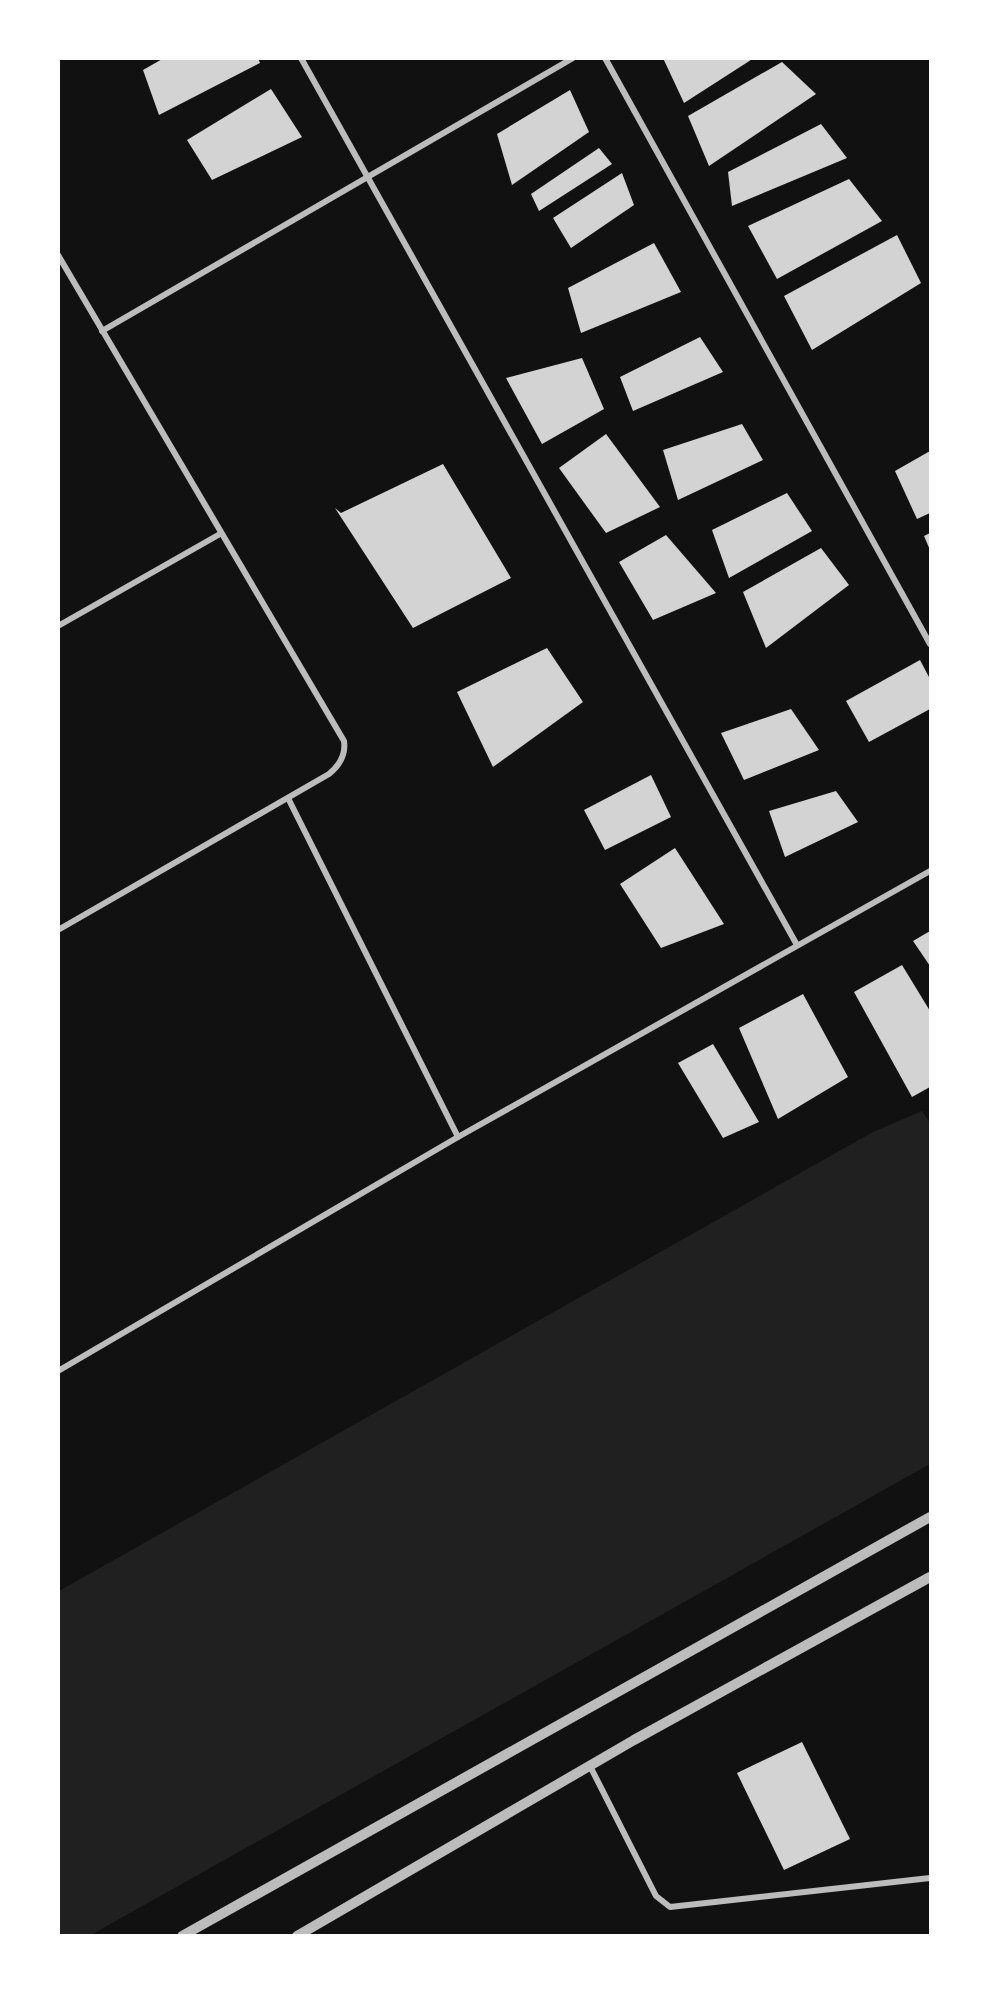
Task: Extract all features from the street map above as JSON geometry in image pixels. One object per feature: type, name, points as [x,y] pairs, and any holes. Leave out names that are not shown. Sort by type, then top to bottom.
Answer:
[{"type":"street","points":[[301,58],[797,945]]},
{"type":"street","points":[[102,331],[370,178],[573,58]]},
{"type":"street","points":[[605,58],[930,644]]},
{"type":"street","points":[[58,255],[220,534],[344,741],[344,753],[336,768],[289,800],[58,930]]},
{"type":"street","points":[[58,626],[220,534]]},
{"type":"street","points":[[289,800],[458,1137]]},
{"type":"street","points":[[58,1371],[458,1137],[930,871]]},
{"type":"street","points":[[182,1935],[930,1517]]},
{"type":"street","points":[[297,1935],[590,1766],[930,1577]]},
{"type":"street","points":[[590,1766],[656,1896],[670,1907],[930,1878]]},
{"type":"shaded area","points":[[922,1111],[930,1123],[930,1464],[91,1935],[59,1935],[59,1591],[873,1132]]},
{"type":"building","points":[[164,58],[258,58],[260,63],[159,115],[143,70]]},
{"type":"building","points":[[663,58],[754,58],[684,103]]},
{"type":"building","points":[[782,62],[816,94],[709,166],[688,116]]},
{"type":"building","points":[[271,89],[302,137],[212,180],[187,140]]},
{"type":"building","points":[[570,90],[589,132],[512,185],[497,134]]},
{"type":"building","points":[[821,124],[847,158],[732,206],[728,172]]},
{"type":"building","points":[[599,148],[612,164],[539,211],[531,194]]},
{"type":"building","points":[[622,173],[634,205],[571,248],[553,218]]},
{"type":"building","points":[[849,179],[882,221],[777,279],[748,226]]},
{"type":"building","points":[[897,235],[921,283],[812,350],[784,296]]},
{"type":"building","points":[[654,243],[681,292],[581,333],[568,288]]},
{"type":"building","points":[[700,337],[723,372],[633,411],[620,377]]},
{"type":"building","points":[[582,358],[604,409],[542,444],[506,378]]},
{"type":"building","points":[[742,424],[763,460],[678,500],[663,450]]},
{"type":"building","points":[[606,434],[660,507],[606,533],[559,468]]},
{"type":"building","points":[[930,451],[930,513],[917,519],[895,471]]},
{"type":"building","points":[[443,464],[511,578],[413,628],[335,508],[341,513]]},
{"type":"building","points":[[787,493],[812,531],[729,578],[712,530]]},
{"type":"building","points":[[930,533],[930,550],[924,536]]},
{"type":"building","points":[[666,535],[716,593],[653,620],[619,562]]},
{"type":"building","points":[[821,548],[849,585],[766,648],[743,592]]},
{"type":"building","points":[[547,648],[583,702],[493,767],[457,692]]},
{"type":"building","points":[[920,660],[930,679],[930,709],[869,742],[846,701]]},
{"type":"building","points":[[791,709],[819,750],[744,780],[721,733]]},
{"type":"building","points":[[651,775],[671,817],[605,850],[584,810]]},
{"type":"building","points":[[836,791],[858,822],[785,857],[769,811]]},
{"type":"building","points":[[675,848],[724,924],[661,948],[620,884]]},
{"type":"building","points":[[930,931],[930,966],[913,941]]},
{"type":"building","points":[[902,965],[930,1011],[930,1087],[912,1097],[854,992]]},
{"type":"building","points":[[803,994],[848,1077],[778,1119],[739,1028]]},
{"type":"building","points":[[713,1044],[759,1122],[723,1138],[678,1063]]},
{"type":"building","points":[[802,1742],[850,1839],[784,1870],[737,1773]]}]
